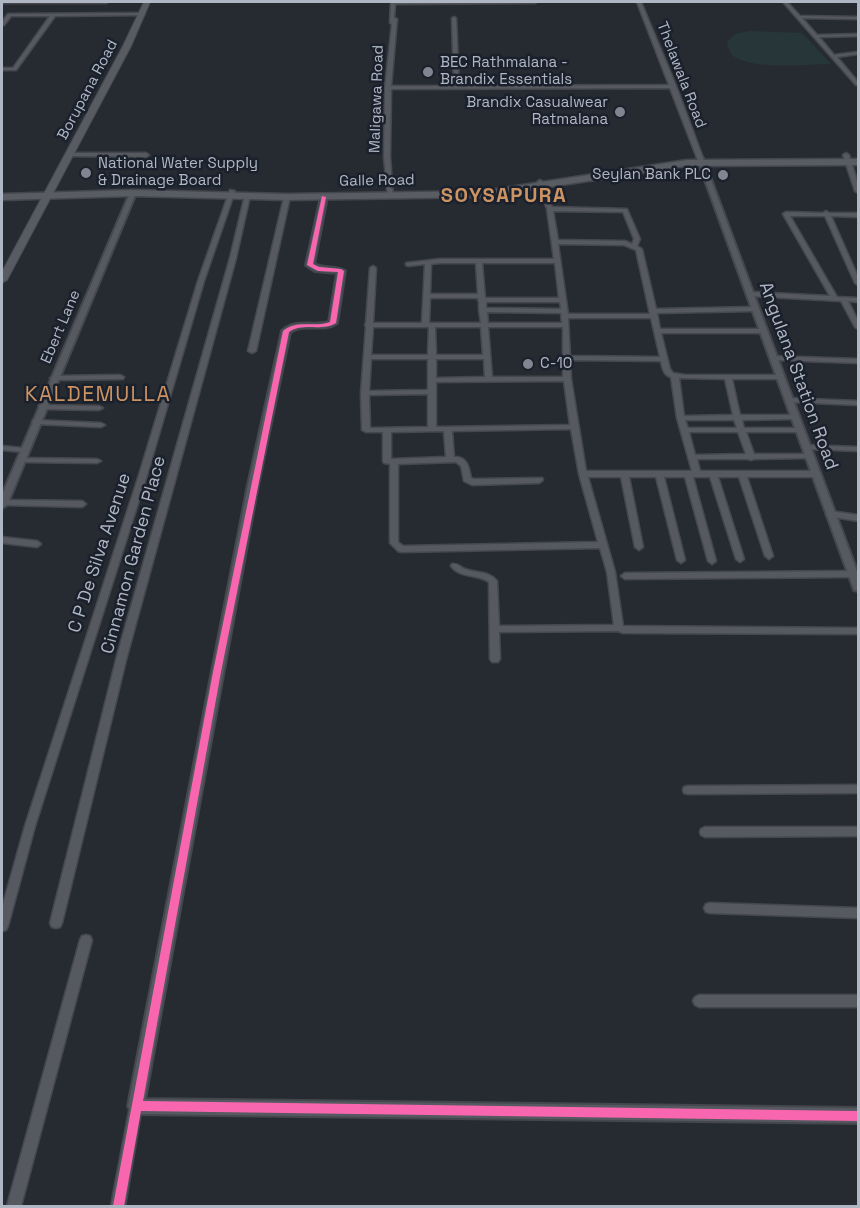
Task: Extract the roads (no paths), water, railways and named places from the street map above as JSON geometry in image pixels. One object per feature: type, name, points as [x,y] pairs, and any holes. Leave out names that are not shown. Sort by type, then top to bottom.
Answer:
[{"type":"highway","name":"Galle Road","points":[[2,192],[483,194],[701,160],[858,156]]},
{"type":"highway","name":"Galle Road","points":[[847,158],[858,162]]},
{"type":"highway","name":"Galle Road","points":[[2,197],[134,188],[287,197],[390,193]]},
{"type":"main road","name":"Borupana Road","points":[[2,280],[50,193],[147,2]]},
{"type":"street","points":[[2,2],[106,2]]},
{"type":"street","points":[[393,2],[535,2]]},
{"type":"street","name":"Maligawa Road","points":[[390,193],[387,157],[388,88],[393,2]]},
{"type":"street","name":"Thelawala Road","points":[[639,2],[701,160]]},
{"type":"street","points":[[785,2],[858,84]]},
{"type":"street","points":[[2,24],[10,15],[142,14]]},
{"type":"street","points":[[2,69],[14,69],[53,15]]},
{"type":"street","points":[[799,17],[858,18]]},
{"type":"street","points":[[454,18],[457,87]]},
{"type":"street","points":[[395,19],[388,88],[673,86]]},
{"type":"street","points":[[816,36],[858,35]]},
{"type":"street","points":[[835,56],[858,53]]},
{"type":"street","points":[[849,75],[858,74]]},
{"type":"street","points":[[69,155],[146,155]]},
{"type":"street","points":[[847,158],[858,191]]},
{"type":"street","name":"Angulana Station Road","points":[[701,160],[858,587]]},
{"type":"street","points":[[542,184],[550,208],[558,261],[566,325],[567,379],[582,474],[611,572],[619,628]]},
{"type":"street","name":"Ebert Lane","points":[[2,503],[133,193]]},
{"type":"street","name":"C P De Silva Avenue","points":[[2,926],[34,815],[143,475],[201,281],[219,224],[232,193]]},
{"type":"street","name":"Cinnamon Garden Place","points":[[56,923],[122,656],[230,269],[247,196]]},
{"type":"street","points":[[252,351],[287,197]]},
{"type":"street","points":[[118,1206],[253,485],[286,331],[296,326],[324,326],[333,323],[340,271],[318,269],[310,265],[324,197]]},
{"type":"street","points":[[550,208],[625,210],[637,239],[634,245]]},
{"type":"street","points":[[826,213],[858,283]]},
{"type":"street","points":[[835,299],[786,214],[858,215]]},
{"type":"street","points":[[555,242],[625,243],[639,249],[664,359],[669,373],[675,377],[781,377]]},
{"type":"street","points":[[479,261],[489,380]]},
{"type":"street","points":[[408,264],[558,261]]},
{"type":"street","points":[[428,262],[426,296],[432,429]]},
{"type":"street","points":[[373,268],[365,393],[366,430],[574,427]]},
{"type":"street","points":[[750,294],[858,300]]},
{"type":"street","points":[[426,296],[563,300]]},
{"type":"street","points":[[844,300],[858,327]]},
{"type":"street","points":[[482,310],[654,314],[755,309]]},
{"type":"street","points":[[368,325],[566,325]]},
{"type":"street","points":[[658,331],[764,331]]},
{"type":"street","points":[[368,357],[487,357]]},
{"type":"street","points":[[567,358],[664,359]]},
{"type":"street","points":[[774,358],[858,361]]},
{"type":"street","points":[[54,378],[120,377]]},
{"type":"street","points":[[675,377],[681,418],[692,457],[693,475],[712,561]]},
{"type":"street","points":[[728,377],[737,417],[751,458]]},
{"type":"street","points":[[431,380],[567,379]]},
{"type":"street","points":[[365,393],[431,392]]},
{"type":"street","points":[[789,400],[858,403]]},
{"type":"street","points":[[42,406],[99,408]]},
{"type":"street","points":[[681,418],[794,417]]},
{"type":"street","points":[[36,422],[101,425]]},
{"type":"street","points":[[448,429],[450,459]]},
{"type":"street","points":[[387,430],[387,462],[450,459],[462,462],[467,479],[472,482],[539,480]]},
{"type":"street","points":[[685,430],[800,430]]},
{"type":"street","points":[[2,448],[23,450]]},
{"type":"street","points":[[692,457],[751,458],[858,449]]},
{"type":"street","points":[[21,460],[97,461]]},
{"type":"street","points":[[394,462],[394,543],[401,549],[604,546]]},
{"type":"street","points":[[582,474],[817,474]]},
{"type":"street","points":[[625,474],[639,547]]},
{"type":"street","points":[[660,475],[681,560]]},
{"type":"street","points":[[714,475],[740,559]]},
{"type":"street","points":[[742,475],[769,556]]},
{"type":"street","points":[[2,503],[82,504]]},
{"type":"street","points":[[830,514],[858,518]]},
{"type":"street","points":[[2,540],[37,544]]},
{"type":"street","points":[[455,566],[459,571],[483,575],[493,581],[495,659]]},
{"type":"street","points":[[625,576],[854,574]]},
{"type":"street","points":[[495,629],[858,631]]},
{"type":"street","points":[[688,790],[858,789]]},
{"type":"street","points":[[705,832],[858,832]]},
{"type":"street","points":[[710,908],[858,913]]},
{"type":"street","points":[[14,1206],[86,940]]},
{"type":"street","points":[[699,1001],[858,1001]]},
{"type":"street","points":[[136,1106],[858,1116]]},
{"type":"place","name":"BEC Rathmalana - Brandix Essentials","points":[[428,72]]},
{"type":"place","name":"Brandix Casualwear Ratmalana","points":[[620,112]]},
{"type":"place","name":"National Water Supply & Drainage Board","points":[[86,173]]},
{"type":"place","name":"Seylan Bank PLC","points":[[723,175]]},
{"type":"place","name":"C-10","points":[[528,364]]},
{"type":"district","name":"SOYSAPURA","points":[[504,197]]},
{"type":"district","name":"KALDEMULLA","points":[[98,395]]}]
